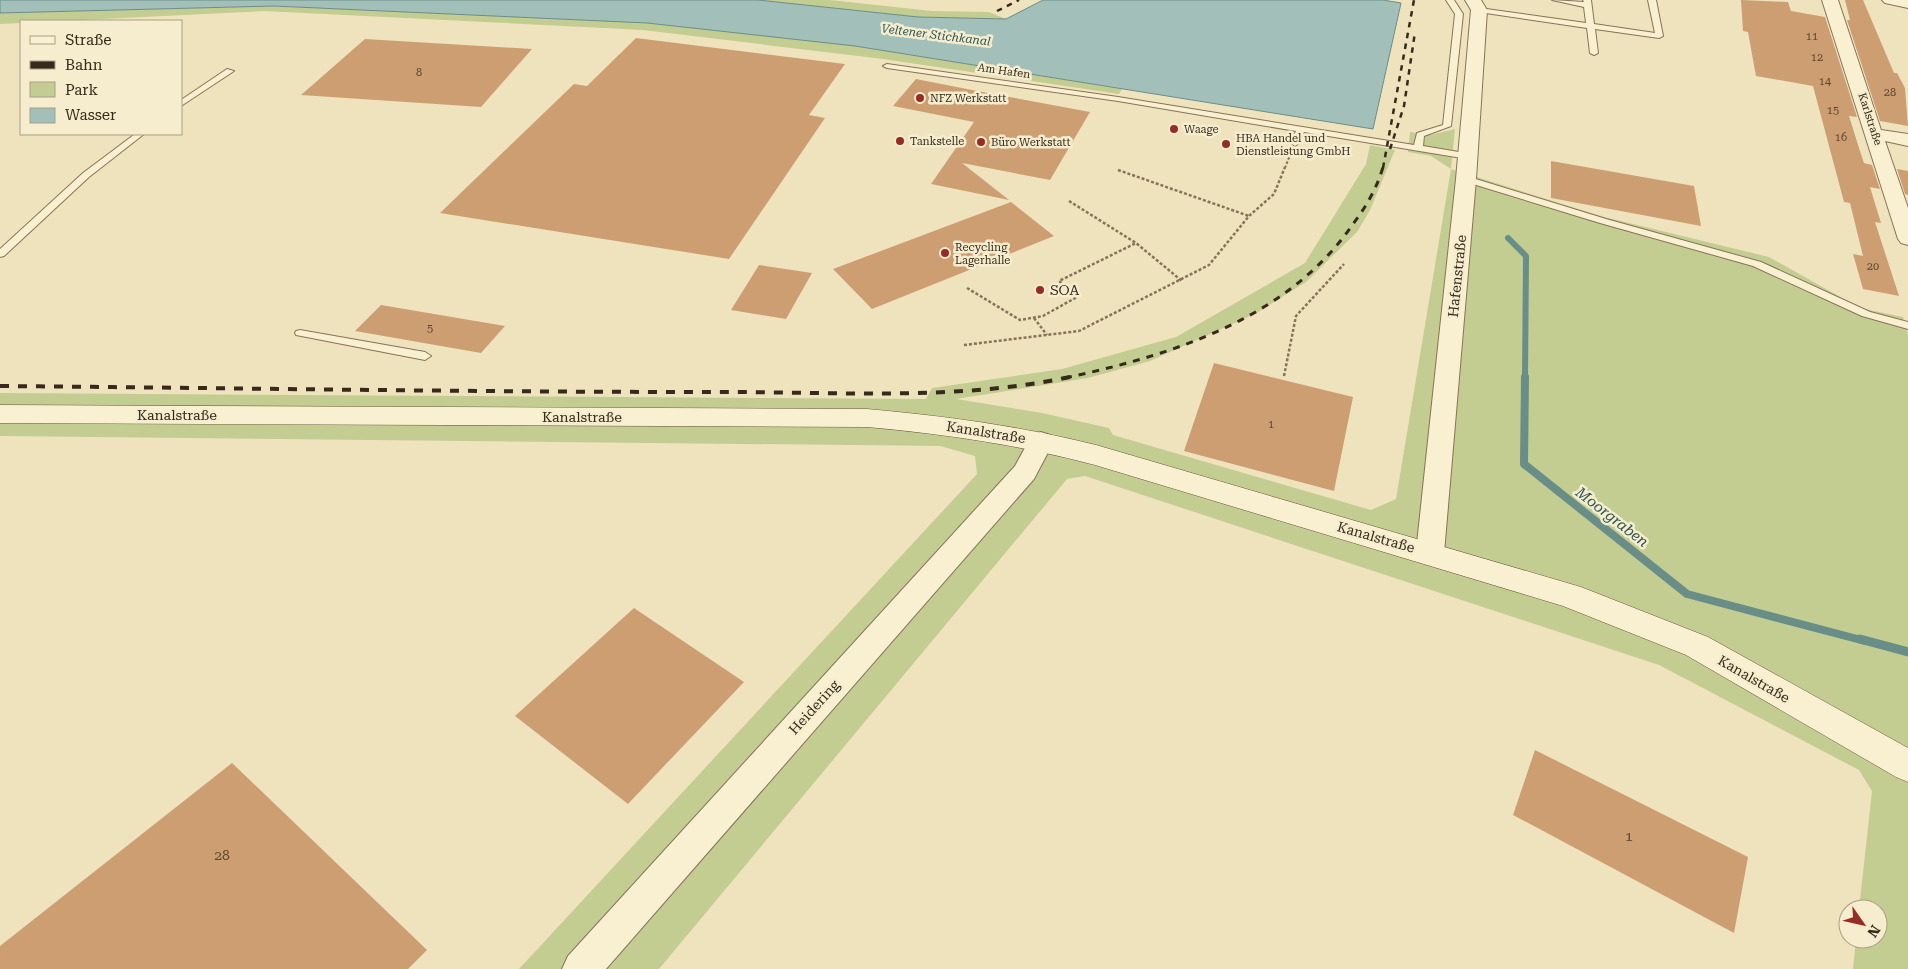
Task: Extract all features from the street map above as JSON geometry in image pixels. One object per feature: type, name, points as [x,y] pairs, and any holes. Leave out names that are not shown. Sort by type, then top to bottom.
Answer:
[{"type":"street","name":"Karlstraße","points":[[1830,0],[1908,239]]},
{"type":"street","points":[[1890,0],[1908,3]]},
{"type":"street","name":"Hafenstraße","points":[[1430,553],[1468,156],[1476,5]]},
{"type":"street","points":[[1874,134],[1908,140]]},
{"type":"street","name":"Kanalstraße","points":[[0,414],[867,418],[953,426],[1041,441],[1096,455],[1570,596],[1697,646],[1908,766]]},
{"type":"street","name":"Heidering","points":[[581,969],[1025,472],[1041,441]]},
{"type":"lane","points":[[1450,0],[1459,14],[1447,126],[1420,136],[1414,147],[1468,156]]},
{"type":"lane","points":[[1556,0],[1587,3],[1594,54]]},
{"type":"lane","points":[[1476,5],[1590,26],[1659,36],[1652,0]]},
{"type":"lane","name":"Am Hafen","points":[[887,66],[1118,99],[1149,106],[1414,147]]},
{"type":"lane","points":[[182,103],[230,71]]},
{"type":"lane","points":[[1295,142],[1301,128]]},
{"type":"lane","points":[[0,254],[86,175],[139,135]]},
{"type":"lane","points":[[1466,179],[1603,221],[1757,264],[1866,314],[1908,326]]},
{"type":"lane","points":[[300,333],[425,356]]},
{"type":"path","points":[[964,345],[1079,332],[1182,281],[1209,265],[1249,216],[1274,194],[1295,142]]},
{"type":"path","points":[[1118,170],[1249,216]]},
{"type":"path","points":[[1069,201],[1136,243],[1182,281]]},
{"type":"path","points":[[967,288],[1020,320],[1043,316],[1077,297],[1059,281],[1136,243]]},
{"type":"path","points":[[1284,376],[1296,316],[1344,264]]},
{"type":"path","points":[[1034,318],[1047,335]]},
{"type":"green space","points":[[758,0],[830,0],[932,11],[989,12],[1006,19],[918,17]]},
{"type":"green space","points":[[274,6],[647,23],[855,46],[1122,89],[1119,94],[883,59],[643,30],[264,11],[81,20],[20,20],[20,23],[0,24],[0,13]]},
{"type":"green space","points":[[1455,129],[1451,169],[1431,156],[1408,152],[1410,132],[1430,135]]},
{"type":"green space","points":[[1370,145],[1395,150],[1370,210],[1357,232],[1306,282],[1255,314],[1150,361],[1088,378],[956,399],[1042,413],[1109,428],[1113,435],[1371,510],[1396,499],[1451,169],[1604,217],[1769,257],[1860,308],[1903,317],[1908,335],[1908,969],[1853,969],[1855,949],[1888,949],[1888,899],[1860,899],[1872,791],[1859,770],[1659,665],[1085,476],[1067,479],[659,969],[519,969],[977,474],[975,456],[940,446],[0,436],[0,393],[926,399],[932,388],[1062,369],[1176,337],[1305,263],[1366,164]]},
{"type":"water","name":"Veltener Stichkanal","points":[[0,0],[758,0],[918,17],[1006,19],[1043,0],[1383,0],[1401,3],[1373,129],[855,46],[647,23],[274,6],[0,13]]},
{"type":"building","points":[[1741,0],[1788,2],[1791,11],[1825,17],[1857,117],[1849,116],[1859,148],[1864,163],[1872,165],[1880,189],[1870,187],[1881,223],[1875,222],[1899,296],[1863,289],[1853,254],[1863,256],[1850,203],[1844,202],[1813,86],[1756,76],[1748,32],[1743,31]]},
{"type":"building","points":[[1845,0],[1863,0],[1894,73],[1897,73],[1905,88],[1908,126],[1880,121],[1847,20],[1850,20]]},
{"type":"building","points":[[636,38],[845,64],[809,115],[825,118],[729,259],[440,213],[574,84],[587,86]]},
{"type":"building","points":[[365,39],[532,49],[481,107],[301,95]]},
{"type":"building","points":[[916,79],[1090,112],[1050,180],[962,163],[1009,200],[931,184],[974,122],[893,106]]},
{"type":"building","points":[[1551,161],[1694,186],[1701,226],[1551,198]]},
{"type":"building","points":[[1897,169],[1908,171],[1908,195],[1905,194]]},
{"type":"building","name":"Recycling Lagerhalle","points":[[1011,202],[1054,236],[872,309],[833,269]]},
{"type":"building","points":[[759,265],[812,273],[786,319],[731,310]]},
{"type":"building","points":[[381,305],[505,326],[481,353],[355,331]]},
{"type":"building","points":[[1214,363],[1353,397],[1334,491],[1184,451]]},
{"type":"building","points":[[634,608],[744,682],[628,804],[515,716]]},
{"type":"building","points":[[1535,750],[1748,857],[1734,933],[1513,815]]},
{"type":"building","points":[[232,763],[427,950],[408,969],[0,969],[0,946]]},
{"type":"waterway","name":"Moorgraben","points":[[1508,238],[1526,256],[1525,378]]},
{"type":"waterway","name":"Moorgraben","points":[[1525,377],[1524,464],[1687,594],[1865,641]]},
{"type":"waterway","name":"Moorgraben","points":[[1860,639],[1908,652]]},
{"type":"railway","points":[[997,11],[1019,0]]},
{"type":"railway","points":[[1383,168],[1414,0]]},
{"type":"railway","points":[[1390,149],[1404,106],[1415,32]]},
{"type":"railway","points":[[1067,377],[1146,358],[1186,344],[1225,328],[1262,308],[1296,285],[1326,257],[1362,211],[1374,190],[1383,167]]},
{"type":"railway","points":[[0,386],[889,394],[980,390],[1067,377]]},
{"type":"place","name":"NFZ Werkstatt","points":[[920,98]]},
{"type":"place","name":"Waage","points":[[1174,129]]},
{"type":"place","name":"Tankstelle","points":[[900,141]]},
{"type":"place","name":"Büro Werkstatt","points":[[981,142]]},
{"type":"place","name":"HBA Handel und Dienstleistung GmbH","points":[[1226,144]]},
{"type":"place","name":"Recycling Lagerhalle","points":[[945,253]]},
{"type":"place","name":"SOA","points":[[1040,290]]}]
